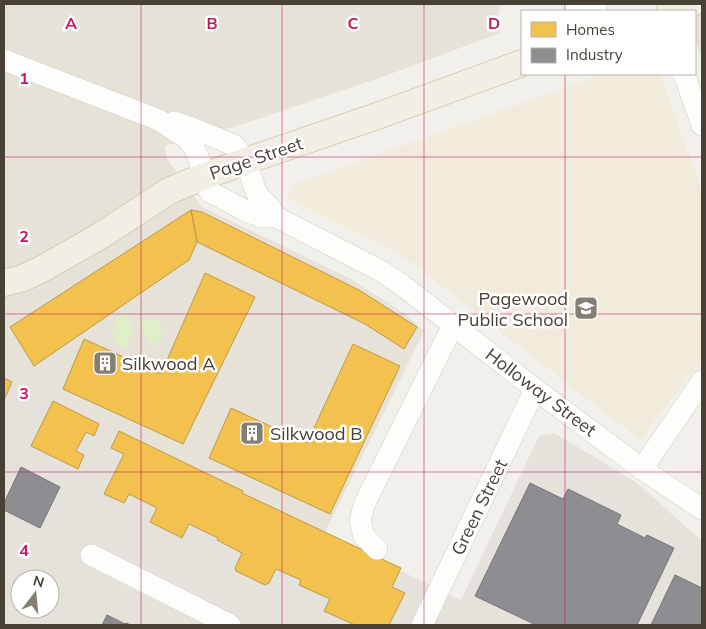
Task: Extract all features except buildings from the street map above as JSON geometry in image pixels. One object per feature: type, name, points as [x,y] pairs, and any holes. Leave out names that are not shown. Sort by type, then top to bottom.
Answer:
[{"type":"main road","points":[[673,10],[692,4]]},
{"type":"main road","name":"Page Street","points":[[4,283],[23,278],[42,269],[100,236],[169,191],[246,161],[521,63]]},
{"type":"street","points":[[573,4],[594,10]]},
{"type":"street","name":"Holloway Street","points":[[4,60],[159,120],[188,139],[199,159],[202,177],[210,192],[262,217],[276,217],[383,272],[642,469],[702,509]]},
{"type":"street","points":[[684,75],[702,125]]},
{"type":"street","name":"Holloway Street","points":[[159,120],[184,125],[234,145],[246,161],[256,192],[276,217]]},
{"type":"street","points":[[378,549],[364,536],[360,522],[364,505],[454,326]]},
{"type":"street","points":[[642,469],[702,381]]},
{"type":"street","name":"Green Street","points":[[422,625],[535,389]]},
{"type":"street","points":[[91,555],[230,625]]},
{"type":"shaded area","points":[[4,4],[502,4],[498,13],[500,33],[385,76],[243,124],[165,146],[167,159],[202,207],[349,278],[404,313],[424,331],[324,534],[4,379]]},
{"type":"shaded area","points":[[702,4],[702,59],[696,41],[696,10]]},
{"type":"shaded area","name":"Pagewood Public School","points":[[600,75],[660,75],[702,191],[702,363],[687,378],[640,440],[399,253],[288,198],[290,186]]},
{"type":"shaded area","points":[[4,379],[461,600],[539,436],[554,433],[636,482],[702,541],[702,625],[4,625]]},
{"type":"green space","points":[[123,311],[134,328],[124,350],[116,341],[113,331],[116,321]]},
{"type":"green space","points":[[159,320],[161,335],[159,342],[154,348],[137,322]]},
{"type":"place","name":"Pagewood Public School","points":[[586,308]]},
{"type":"place","name":"Silkwood A","points":[[105,363]]},
{"type":"place","name":"Silkwood B","points":[[252,433]]}]
